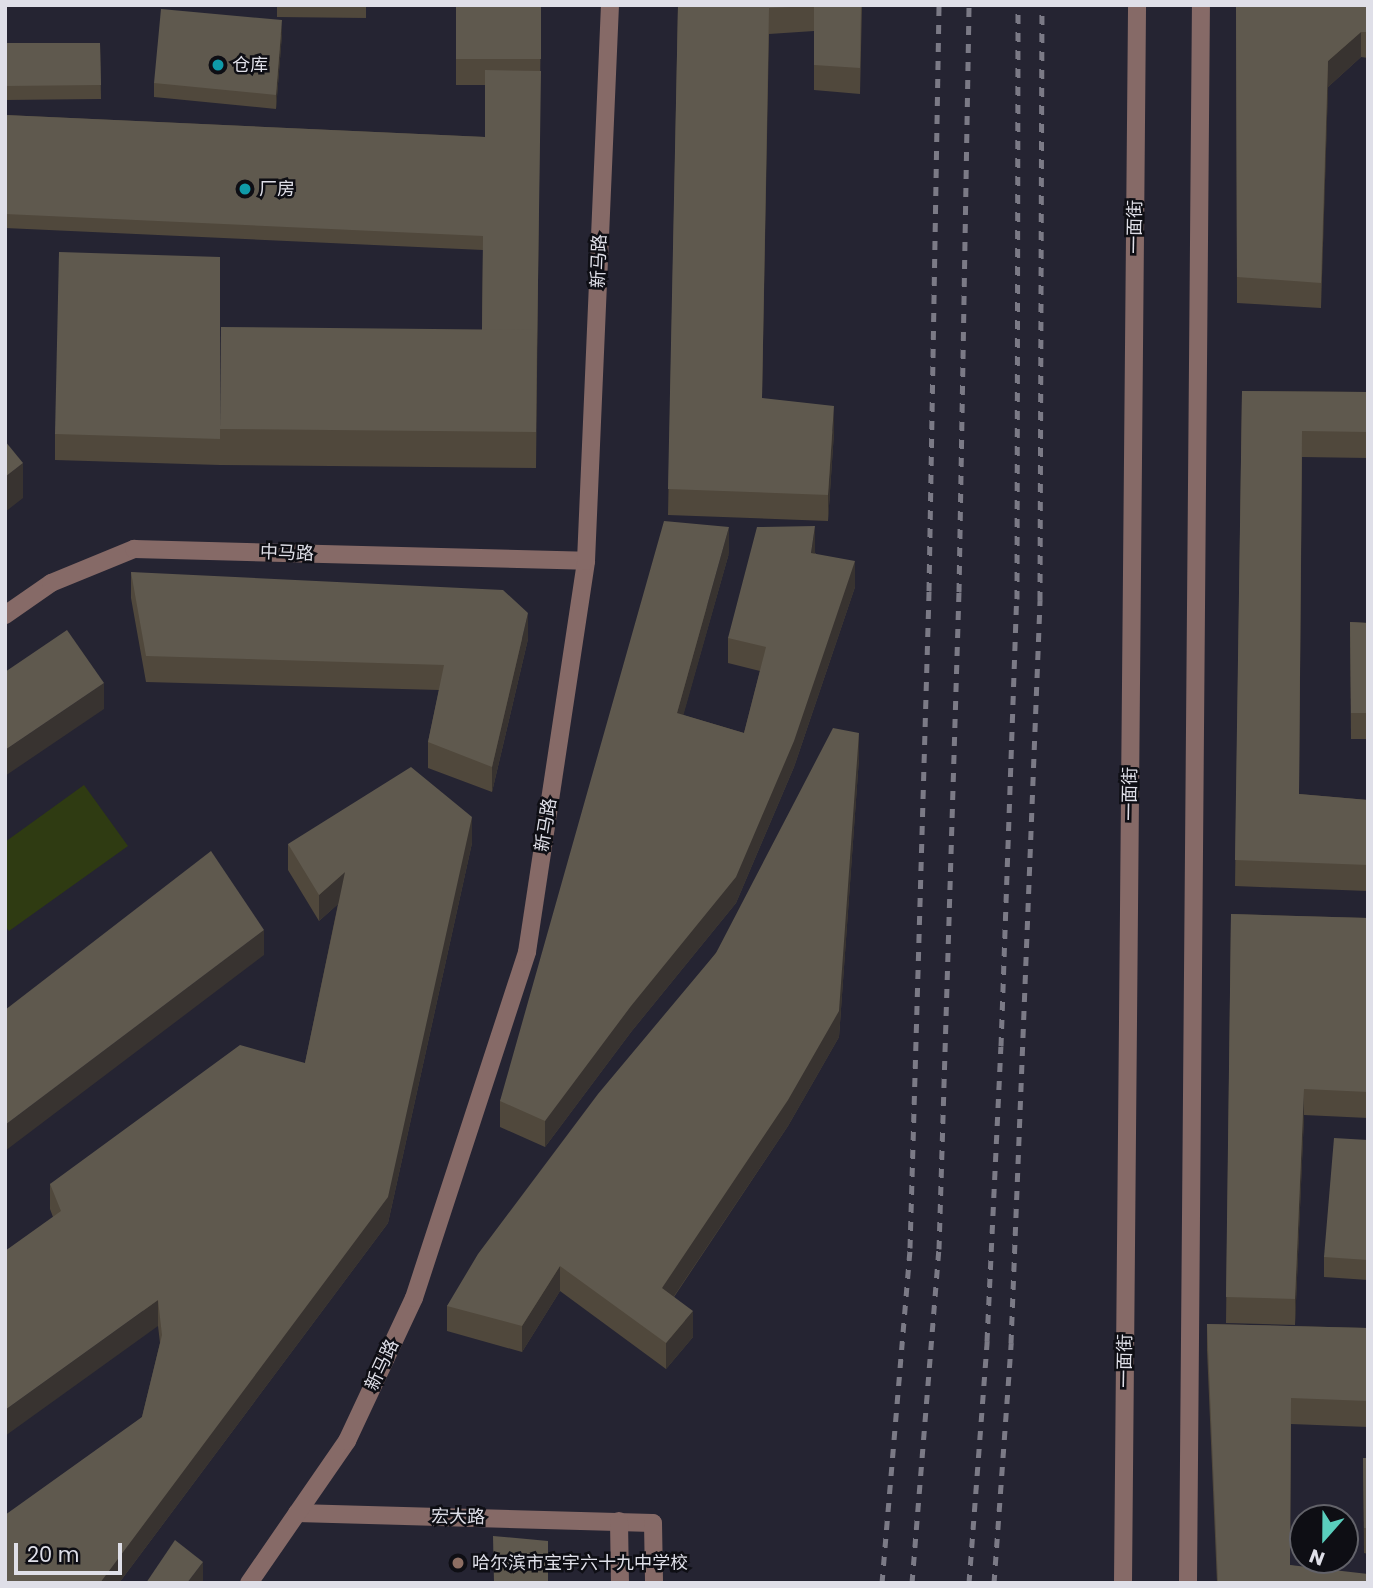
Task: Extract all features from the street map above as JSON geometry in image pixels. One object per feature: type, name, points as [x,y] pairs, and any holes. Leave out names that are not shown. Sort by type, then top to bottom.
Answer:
[{"type":"main road","name":"新马路","points":[[249,1583],[347,1441],[414,1298],[527,952],[586,561],[610,5]]},
{"type":"main road","name":"一面街","points":[[1123,1583],[1138,5]]},
{"type":"main road","points":[[1188,1583],[1201,5]]},
{"type":"main road","name":"中马路","points":[[5,615],[51,583],[134,549],[586,561]]},
{"type":"main road","name":"宏大路","points":[[297,1513],[653,1523],[654,1583]]},
{"type":"main road","points":[[619,1521],[620,1583]]},
{"type":"green space","points":[[84,785],[128,846],[9,931],[5,926],[5,842]]},
{"type":"building","points":[[456,5],[541,5],[541,59],[456,59]]},
{"type":"building","points":[[678,5],[861,5],[860,68],[814,65],[814,6],[769,8],[762,398],[834,406],[828,495],[668,489]]},
{"type":"building","points":[[1236,5],[1368,5],[1368,32],[1361,32],[1328,61],[1321,283],[1237,277]]},
{"type":"building","name":"仓库","points":[[161,9],[282,20],[276,95],[154,83]]},
{"type":"building","points":[[5,43],[100,43],[101,85],[5,86]]},
{"type":"building","name":"厂房","points":[[485,70],[541,71],[537,352],[537,330],[482,330],[483,236],[5,214],[5,115],[485,137]]},
{"type":"building","points":[[59,252],[220,257],[220,439],[55,434]]},
{"type":"building","points":[[221,327],[537,330],[536,432],[220,429]]},
{"type":"building","points":[[1242,391],[1368,392],[1368,432],[1302,431],[1299,794],[1368,800],[1368,865],[1235,860]]},
{"type":"building","points":[[5,441],[23,463],[5,477]]},
{"type":"building","points":[[664,521],[729,527],[677,713],[744,733],[766,647],[728,638],[757,527],[815,526],[811,553],[855,561],[794,741],[736,877],[631,1006],[545,1121],[500,1101]]},
{"type":"building","points":[[131,572],[503,590],[528,613],[492,767],[428,742],[444,665],[146,656]]},
{"type":"building","points":[[1350,622],[1368,623],[1368,713],[1351,713]]},
{"type":"building","points":[[67,630],[104,683],[5,750],[5,672]]},
{"type":"building","points":[[833,728],[859,733],[839,1011],[788,1100],[662,1288],[693,1311],[666,1343],[560,1266],[522,1326],[447,1306],[478,1254],[598,1094],[716,953]]},
{"type":"building","points":[[411,767],[472,817],[388,1197],[100,1583],[5,1583],[5,1515],[142,1417],[162,1335],[158,1300],[5,1410],[5,1251],[61,1211],[50,1184],[240,1045],[305,1063],[345,872],[319,895],[288,844]]},
{"type":"building","points":[[211,851],[264,930],[5,1125],[5,1010]]},
{"type":"building","points":[[1231,914],[1368,918],[1368,1092],[1304,1089],[1295,1299],[1226,1297]]},
{"type":"building","points":[[1334,1138],[1368,1140],[1368,1260],[1324,1257]]},
{"type":"building","points":[[1207,1324],[1368,1328],[1368,1401],[1291,1398],[1289,1574],[1359,1573],[1368,1574],[1368,1583],[1218,1583]]},
{"type":"building","points":[[1363,1458],[1368,1458],[1368,1528],[1364,1528]]},
{"type":"building","points":[[493,1536],[548,1541],[548,1583],[494,1583]]},
{"type":"building","points":[[175,1540],[203,1562],[187,1583],[146,1583]]},
{"type":"railway","points":[[882,1583],[910,1248],[929,591],[939,5]]},
{"type":"railway","points":[[912,1583],[939,1249],[959,592],[969,5]]},
{"type":"railway","points":[[969,1583],[987,1341],[1017,599],[1018,5]]},
{"type":"railway","points":[[994,1583],[1011,1343],[1040,600],[1042,5]]},
{"type":"place","name":"仓库","points":[[218,65]]},
{"type":"place","name":"厂房","points":[[245,189]]},
{"type":"place","name":"哈尔滨市宝宇六十九中学校","points":[[458,1563]]}]
